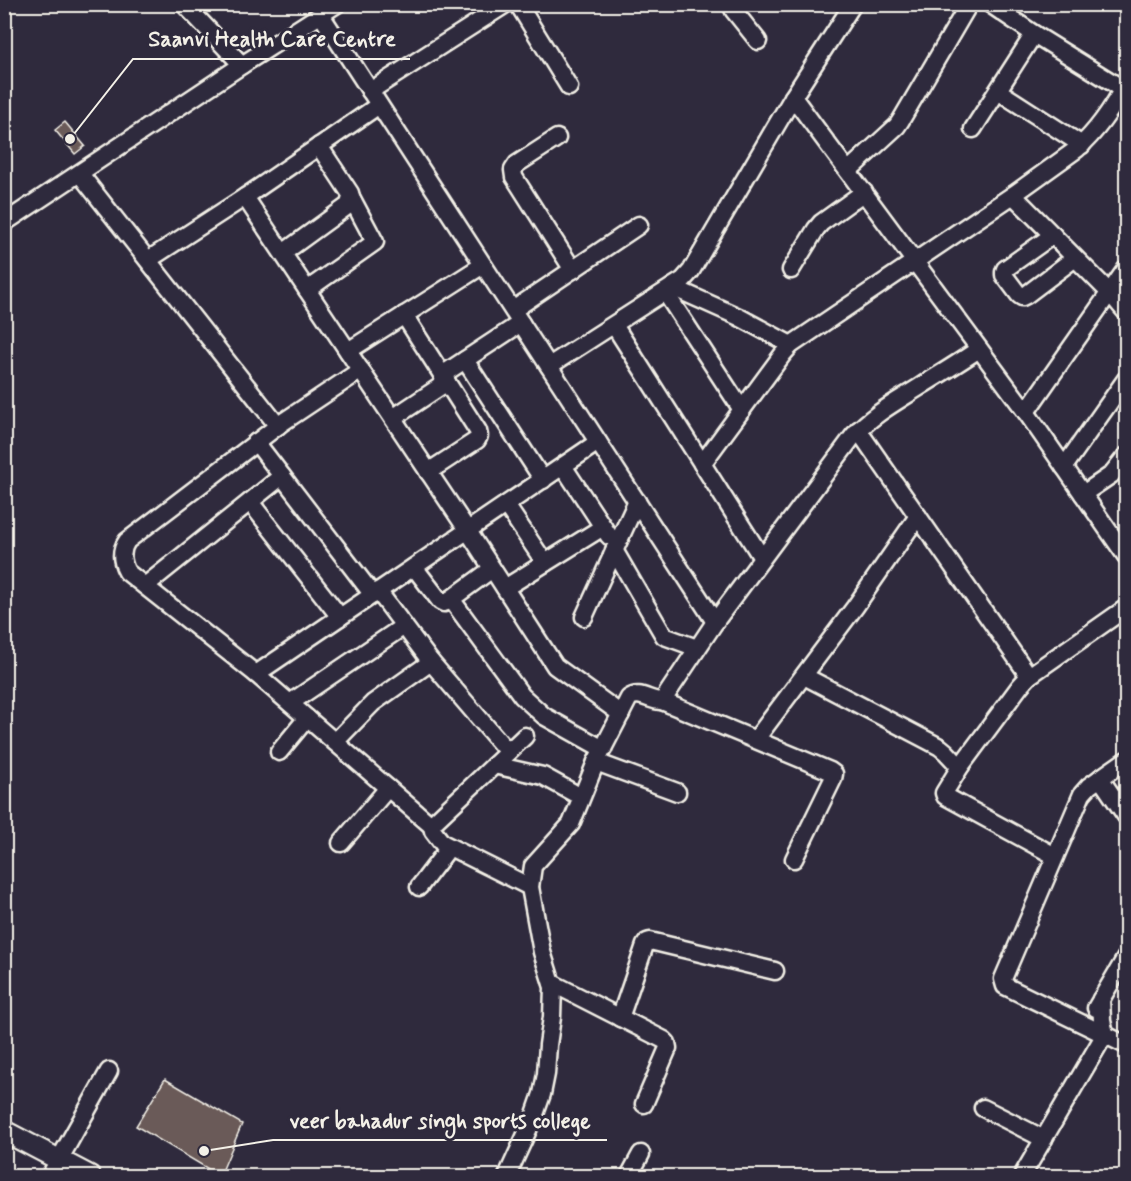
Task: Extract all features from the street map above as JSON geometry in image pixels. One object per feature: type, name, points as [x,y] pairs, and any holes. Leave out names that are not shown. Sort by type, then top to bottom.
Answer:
[{"type":"main road","points":[[4,1131],[54,1168],[90,1176]]},
{"type":"street","points":[[183,4],[242,65]]},
{"type":"street","points":[[4,223],[337,4]]},
{"type":"street","points":[[148,260],[319,146],[375,98],[506,4]]},
{"type":"street","points":[[518,4],[569,87]]},
{"type":"street","points":[[731,4],[758,41]]},
{"type":"street","points":[[549,366],[669,290],[691,271],[793,97],[854,4]]},
{"type":"street","points":[[848,171],[897,126],[969,4]]},
{"type":"street","points":[[702,464],[791,345],[1013,195],[1082,145],[1125,88],[1034,34],[990,4]]},
{"type":"street","points":[[321,15],[715,622]]},
{"type":"street","points":[[973,129],[1034,34]]},
{"type":"street","points":[[998,91],[1082,145]]},
{"type":"street","points":[[793,97],[1026,412],[1126,556]]},
{"type":"street","points":[[557,138],[517,164],[513,170],[514,177],[573,270]]},
{"type":"street","points":[[307,290],[375,242],[319,146]]},
{"type":"street","points":[[80,174],[278,426]]},
{"type":"street","points":[[791,270],[821,223],[864,192]]},
{"type":"street","points":[[1013,195],[1110,292],[1126,312]]},
{"type":"street","points":[[245,197],[468,531],[555,666],[621,714]]},
{"type":"street","points":[[282,253],[349,205],[351,198]]},
{"type":"street","points":[[393,418],[445,379],[573,270],[639,225]]},
{"type":"street","points":[[1053,236],[1005,269],[1004,276],[1019,295],[1026,296],[1075,258]]},
{"type":"street","points":[[348,351],[483,265]]},
{"type":"street","points":[[1026,412],[1126,269]]},
{"type":"street","points":[[669,290],[739,317],[791,345]]},
{"type":"street","points":[[669,290],[742,410]]},
{"type":"street","points":[[404,315],[479,436],[477,440],[429,472]]},
{"type":"street","points":[[614,325],[762,558]]},
{"type":"street","points":[[662,701],[715,622],[864,423],[979,349]]},
{"type":"street","points":[[465,360],[543,480]]},
{"type":"street","points":[[361,370],[256,442],[127,541],[122,553],[127,572],[256,674],[432,826],[433,831],[446,848],[445,853],[419,887]]},
{"type":"street","points":[[1064,466],[1126,380]]},
{"type":"street","points":[[858,430],[1029,676]]},
{"type":"street","points":[[256,442],[431,662],[508,752]]},
{"type":"street","points":[[256,674],[598,442]]},
{"type":"street","points":[[1083,494],[1111,475],[1126,458]]},
{"type":"street","points":[[563,466],[603,527],[664,636],[698,648]]},
{"type":"street","points":[[145,586],[282,476]]},
{"type":"street","points":[[584,617],[637,501]]},
{"type":"street","points":[[250,502],[340,617]]},
{"type":"street","points":[[506,505],[545,563]]},
{"type":"street","points":[[756,739],[855,607],[918,516]]},
{"type":"street","points":[[505,588],[603,527]]},
{"type":"street","points":[[414,567],[444,603],[492,569]]},
{"type":"street","points":[[451,599],[522,696],[544,716],[599,755],[677,792]]},
{"type":"street","points":[[1055,856],[945,796],[944,793],[960,767],[1029,676],[1126,608]]},
{"type":"street","points":[[290,703],[404,626]]},
{"type":"street","points":[[335,742],[373,703],[431,662]]},
{"type":"street","points":[[804,676],[940,747],[960,767]]},
{"type":"street","points":[[507,1176],[542,1094],[552,1017],[553,987],[542,952],[530,887],[533,866],[571,824],[599,755],[629,698],[640,695],[662,701],[834,774],[794,859]]},
{"type":"street","points":[[279,752],[307,718]]},
{"type":"street","points":[[432,826],[525,736]]},
{"type":"street","points":[[1126,760],[1089,786],[1082,794],[1002,979],[1005,986],[1126,1045]]},
{"type":"street","points":[[494,765],[543,776],[581,797]]},
{"type":"street","points":[[1100,778],[1126,816]]},
{"type":"street","points":[[341,843],[388,788]]},
{"type":"street","points":[[444,844],[530,887]]},
{"type":"street","points":[[620,1018],[645,945],[650,941],[775,971]]},
{"type":"street","points":[[1085,1024],[1126,957]]},
{"type":"street","points":[[552,983],[667,1043],[668,1048],[644,1104]]},
{"type":"street","points":[[1022,1176],[1105,1034],[1101,999]]},
{"type":"street","points":[[54,1168],[109,1071]]},
{"type":"street","points":[[983,1108],[1044,1139]]},
{"type":"street","points":[[629,1176],[641,1154]]},
{"type":"building","points":[[65,122],[85,146],[75,154],[55,130]]},
{"type":"building","points":[[165,1079],[242,1124],[220,1176],[136,1126]]},
{"type":"place","name":"Saanvi Health Care Centre","points":[[70,139]]},
{"type":"place","name":"veer bahadur singh sports college","points":[[204,1151]]}]
